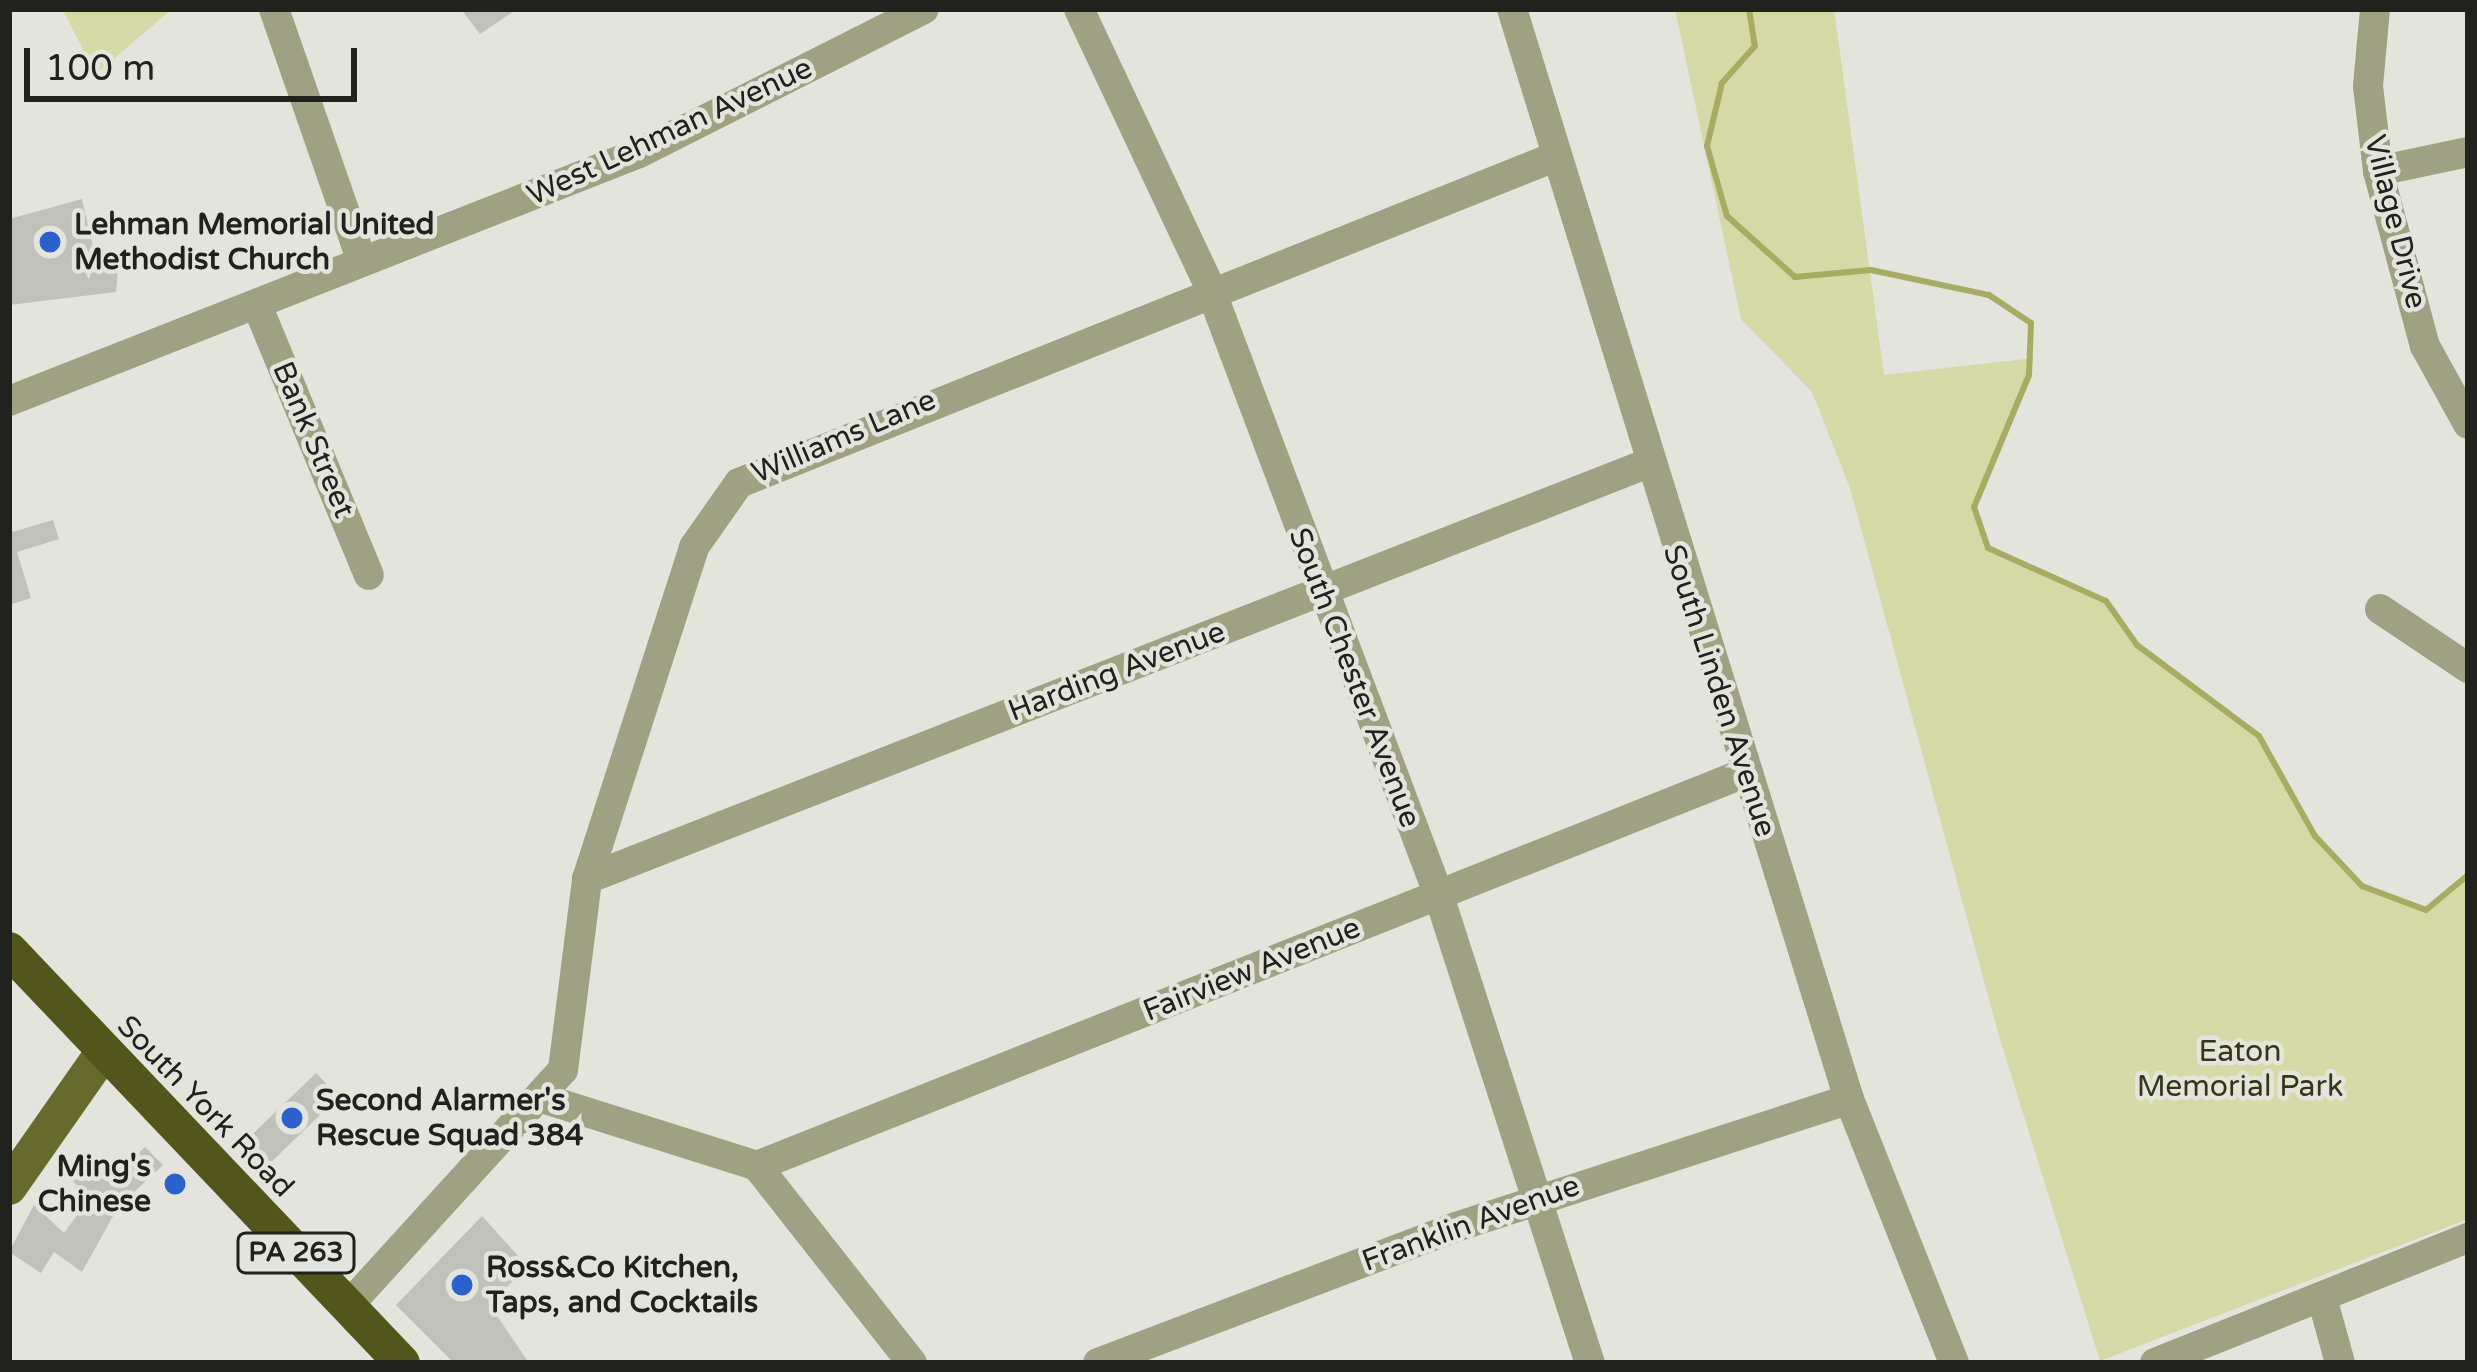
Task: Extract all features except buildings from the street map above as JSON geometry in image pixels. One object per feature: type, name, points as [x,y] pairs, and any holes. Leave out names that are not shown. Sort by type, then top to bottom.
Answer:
[{"type":"highway","name":"South York Road","points":[[9,950],[102,1054],[402,1363]]},
{"type":"main road","points":[[9,1187],[102,1054]]},
{"type":"street","points":[[274,9],[362,261]]},
{"type":"street","name":"West Lehman Avenue","points":[[9,400],[639,153],[924,9]]},
{"type":"street","name":"South Chester Avenue","points":[[1079,9],[1210,288],[1319,594],[1439,896],[1590,1363]]},
{"type":"street","name":"South Linden Avenue","points":[[1512,9],[1646,464],[1849,1100],[1954,1363]]},
{"type":"street","name":"Village Drive","points":[[2375,9],[2368,86],[2378,170],[2455,373],[2468,424]]},
{"type":"street","points":[[2378,170],[2468,152]]},
{"type":"street","name":"Williams Lane","points":[[348,1306],[545,1099],[573,1040],[587,879],[694,547],[739,483],[1210,288],[1557,156]]},
{"type":"street","name":"Bank Street","points":[[257,304],[369,575]]},
{"type":"street","name":"Harding Avenue","points":[[587,879],[1646,464]]},
{"type":"street","points":[[2380,609],[2468,668]]},
{"type":"street","name":"Fairview Avenue","points":[[757,1166],[1747,772]]},
{"type":"street","points":[[545,1099],[757,1166],[912,1363]]},
{"type":"street","name":"Franklin Avenue","points":[[1098,1363],[1539,1198],[1849,1100]]},
{"type":"street","points":[[2155,1363],[2468,1238]]},
{"type":"street","points":[[2322,1298],[2340,1363]]},
{"type":"green space","points":[[62,9],[172,9],[96,74]]},
{"type":"green space","name":"Eaton Memorial Park","points":[[1675,9],[1834,9],[1884,375],[2034,358],[1975,506],[1988,548],[2106,601],[2137,645],[2259,736],[2315,836],[2362,886],[2426,910],[2468,875],[2468,1219],[2100,1361],[1999,1036],[1850,488],[1812,392],[1741,319]]},
{"type":"waterway","points":[[1749,9],[1755,46],[1722,83],[1707,146],[1727,216],[1795,277],[1871,270],[1989,295],[2031,323],[2029,375],[1974,507],[1988,548],[2106,601],[2137,645],[2259,736],[2315,836],[2362,886],[2426,910],[2468,875]]},
{"type":"place","name":"Lehman Memorial United Methodist Church","points":[[50,242]]},
{"type":"place","name":"Second Alarmer's Rescue Squad 384","points":[[292,1118]]},
{"type":"place","name":"Ming's Chinese","points":[[175,1184]]},
{"type":"place","name":"Ross&Co Kitchen, Taps, and Cocktails","points":[[462,1285]]}]
